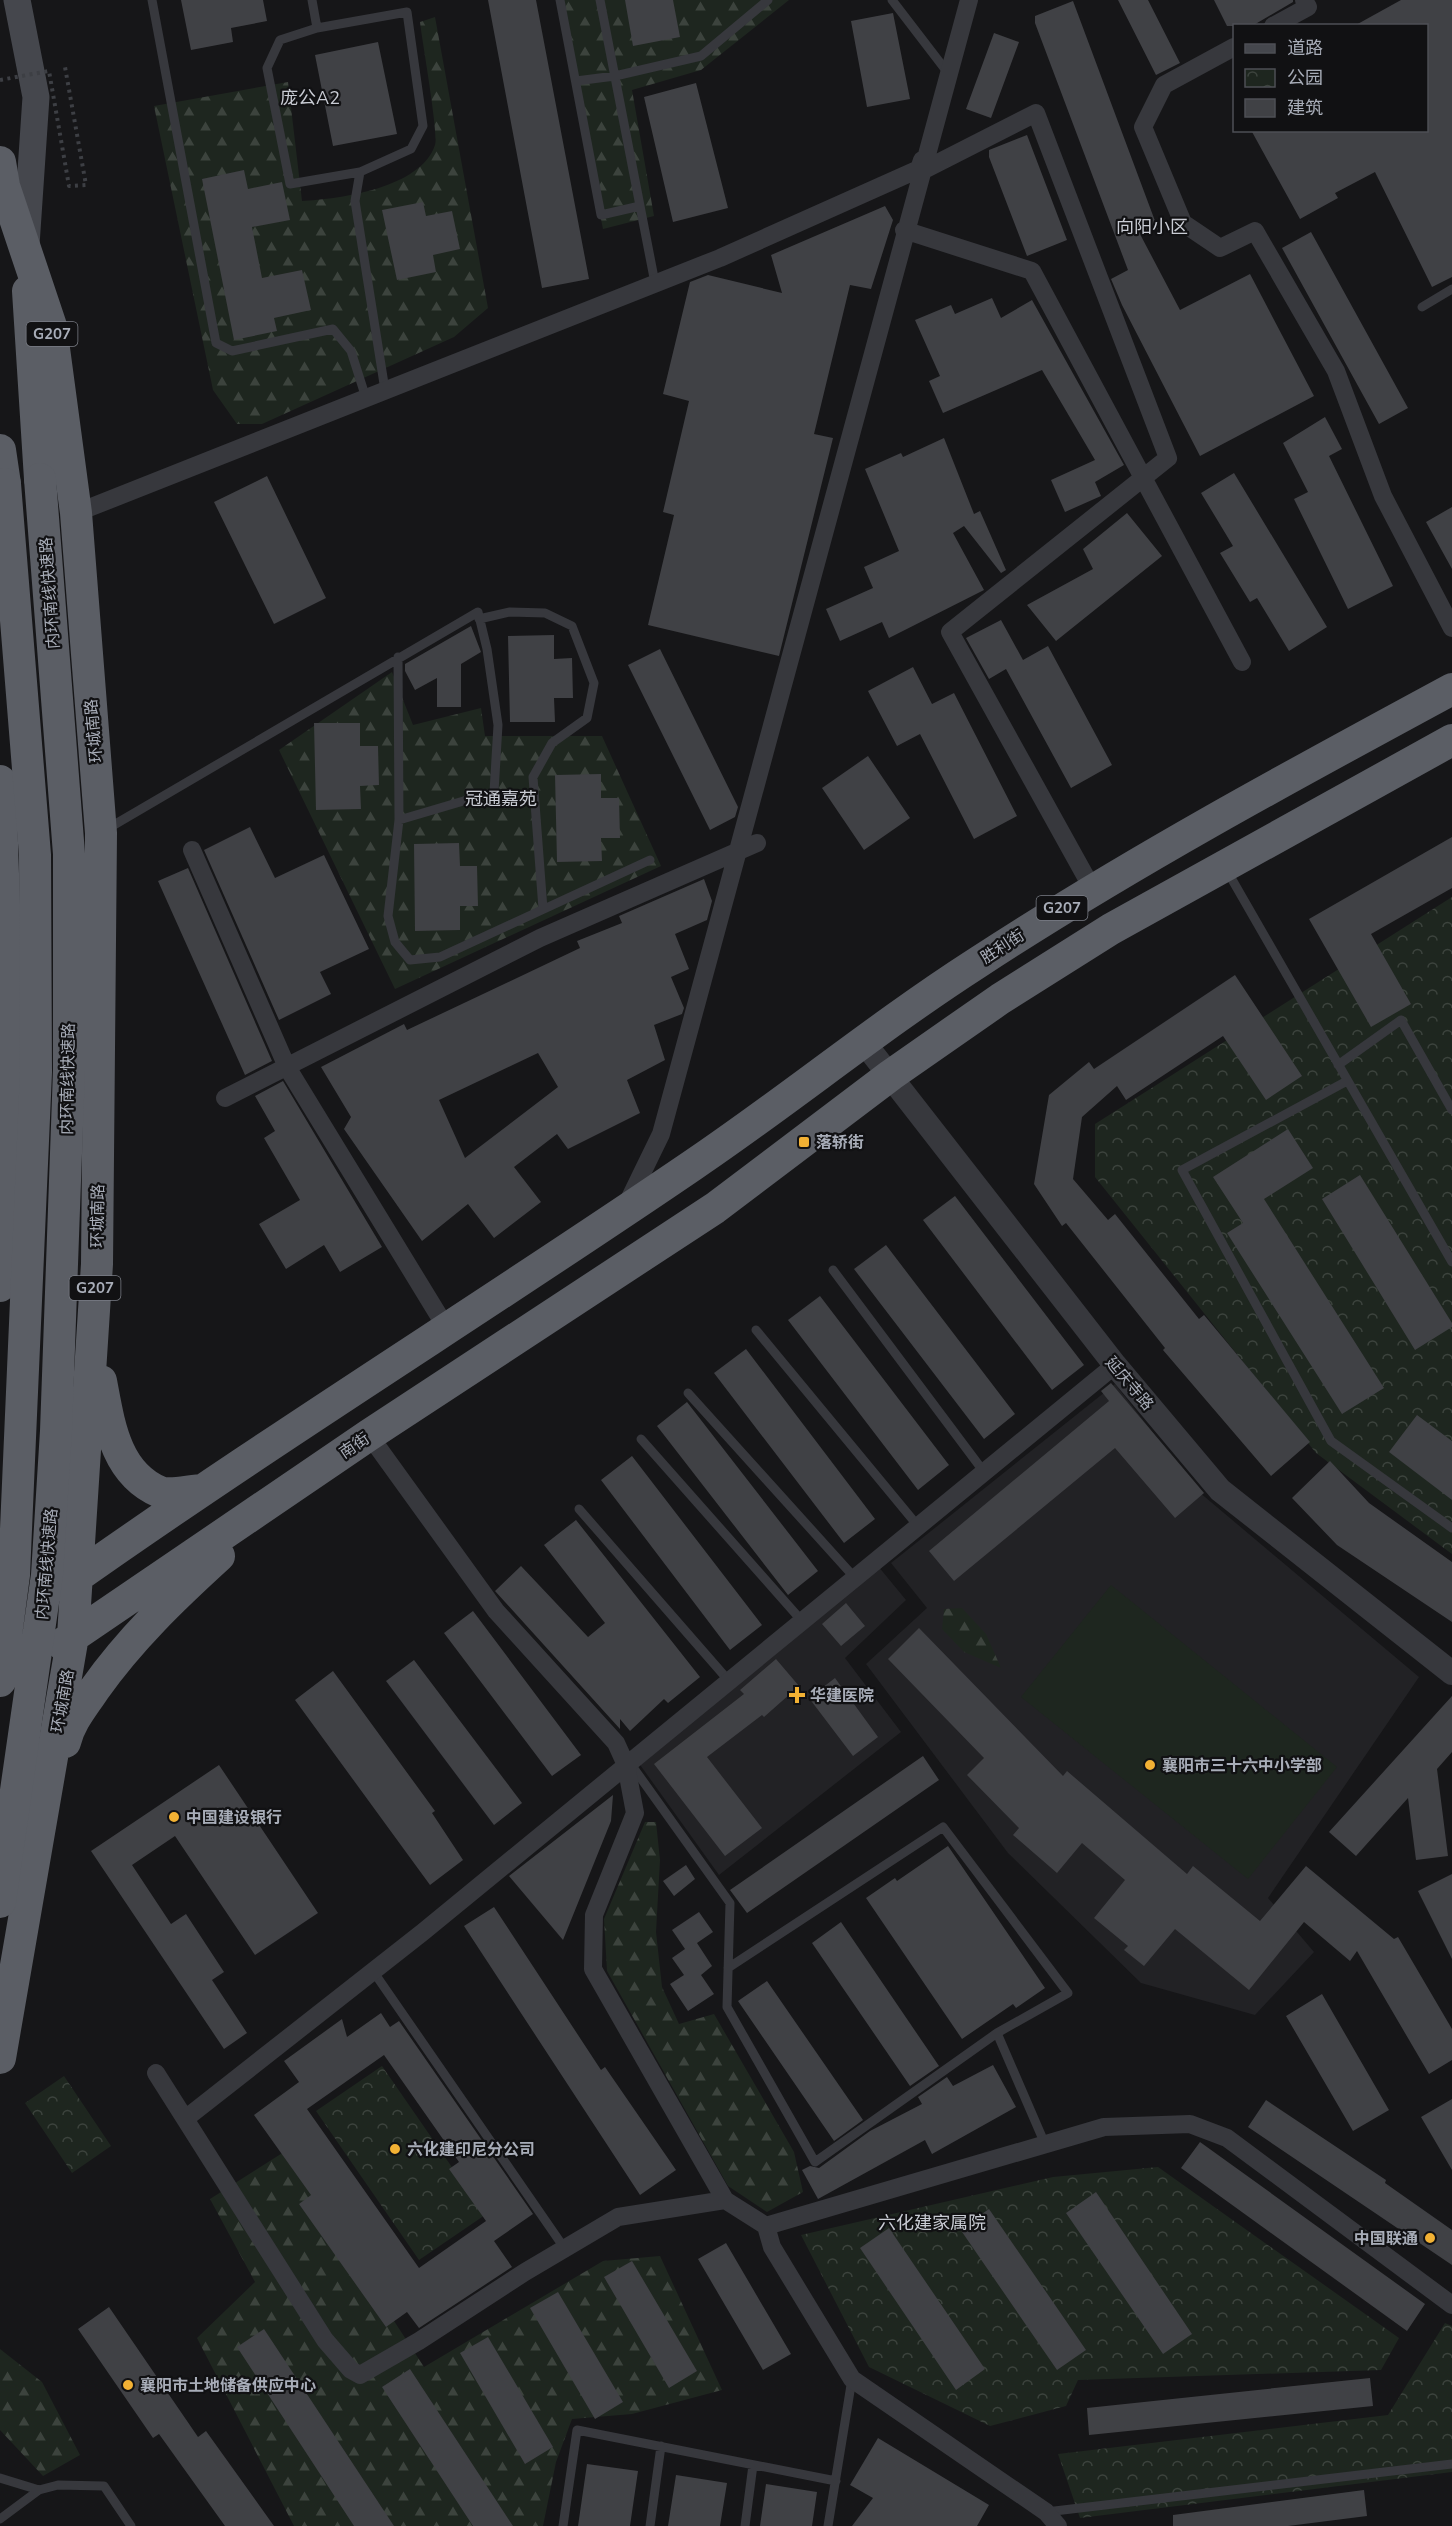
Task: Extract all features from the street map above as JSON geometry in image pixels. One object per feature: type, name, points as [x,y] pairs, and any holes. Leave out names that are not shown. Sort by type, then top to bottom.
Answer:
[{"type":"highway","name":"内环南线快速路","points":[[0,162],[26,252],[51,326],[76,513]]},
{"type":"highway","name":"内环南线快速路","points":[[0,1902],[26,1739],[47,1575],[56,1431],[69,1070],[69,854],[40,479],[26,252]]},
{"type":"highway","name":"内环南线快速路","points":[[0,450],[5,484],[35,855],[36,1072],[14,1575],[0,1681]]},
{"type":"highway","name":"环城南路","points":[[0,2058],[73,1636],[97,1264],[101,832],[76,513]]},
{"type":"highway","name":"胜利街","points":[[623,1211],[696,1163],[862,1040],[1092,888],[1452,689]]},
{"type":"highway","name":"南街","points":[[0,1692],[73,1636],[369,1435],[715,1208],[891,1076],[1000,999],[1112,929],[1452,740]]},
{"type":"highway","points":[[0,781],[9,1059],[0,1286]]},
{"type":"highway","name":"G207","points":[[0,1631],[203,1490],[623,1211]]},
{"type":"highway","points":[[92,1334],[112,1435],[132,1473],[162,1493],[203,1490]]},
{"type":"highway","points":[[34,1865],[69,1726],[117,1658],[163,1607],[304,1479]]},
{"type":"main road","points":[[17,0],[36,97],[26,252]]},
{"type":"street","points":[[76,513],[720,258],[920,169],[950,75],[969,0]]},
{"type":"street","points":[[1278,24],[1308,7],[1305,0]]},
{"type":"street","points":[[1233,48],[1164,85],[1143,127],[1183,223],[1220,248],[1255,231],[1336,371],[1383,496],[1452,628]]},
{"type":"street","points":[[920,172],[1036,113],[1168,458],[950,633],[1092,888]]},
{"type":"street","points":[[623,1211],[661,1134],[927,144]]},
{"type":"street","points":[[904,230],[1032,271],[1242,662]]},
{"type":"street","points":[[225,1098],[540,938],[757,843]]},
{"type":"street","points":[[192,850],[287,1067],[447,1329]]},
{"type":"street","name":"延庆寺路","points":[[862,1040],[1114,1365],[1220,1490],[1452,1672]]},
{"type":"street","points":[[185,2119],[373,1971],[1114,1365]]},
{"type":"street","points":[[369,1435],[496,1611],[616,1743],[628,1763],[635,1813],[594,1915],[593,1969],[725,2200],[766,2226],[772,2247],[852,2379],[1052,2519]]},
{"type":"street","points":[[156,2073],[325,2340],[351,2370],[360,2374],[419,2342],[618,2217],[725,2200]]},
{"type":"street","points":[[766,2226],[1104,2127],[1190,2124],[1227,2138],[1452,2306]]},
{"type":"lane","points":[[152,0],[216,343],[232,351],[333,328],[351,351],[366,398]]},
{"type":"lane","points":[[312,0],[317,28]]},
{"type":"lane","points":[[560,0],[601,215],[640,206]]},
{"type":"lane","points":[[600,0],[655,283]]},
{"type":"lane","points":[[576,81],[615,76],[701,56],[768,0]]},
{"type":"lane","points":[[892,0],[950,75]]},
{"type":"lane","points":[[407,12],[423,126],[411,148],[360,172],[290,184],[267,68],[280,40],[317,28],[407,12]]},
{"type":"lane","points":[[360,172],[355,201],[385,390]]},
{"type":"lane","points":[[1422,307],[1452,289]]},
{"type":"lane","points":[[101,832],[478,612],[487,649],[498,725],[494,792],[399,820]]},
{"type":"lane","points":[[479,619],[510,612],[545,613],[572,626],[594,683],[587,718],[552,743],[533,777],[543,909]]},
{"type":"lane","points":[[398,657],[399,820],[388,916],[395,942],[410,960],[440,957],[650,860]]},
{"type":"lane","points":[[1224,866],[1452,1262]]},
{"type":"lane","points":[[1338,1065],[1401,1020],[1452,1110]]},
{"type":"lane","points":[[1347,1081],[1182,1170],[1331,1442],[1452,1528]]},
{"type":"lane","points":[[833,1270],[984,1472]]},
{"type":"lane","points":[[756,1330],[918,1526]]},
{"type":"lane","points":[[688,1393],[855,1578]]},
{"type":"lane","points":[[641,1438],[802,1621]]},
{"type":"lane","points":[[579,1509],[729,1681]]},
{"type":"lane","points":[[628,1763],[730,1903],[726,2007],[815,2162],[997,2033],[1068,1993],[943,1827],[728,1968]]},
{"type":"lane","points":[[373,1971],[565,2249]]},
{"type":"lane","points":[[997,2033],[1045,2144]]},
{"type":"lane","points":[[828,2526],[852,2379]]},
{"type":"lane","points":[[563,2526],[577,2430],[836,2481]]},
{"type":"lane","points":[[650,2526],[661,2446]]},
{"type":"lane","points":[[1052,2519],[1452,2464]]},
{"type":"lane","points":[[745,2526],[753,2465]]},
{"type":"lane","points":[[0,2478],[39,2490]]},
{"type":"lane","points":[[0,2519],[39,2490],[58,2485],[104,2486],[131,2526]]},
{"type":"path","points":[[0,80],[50,71],[69,186],[86,185],[65,67]]},
{"type":"shaded area","name":"襄阳市三十六中小学部","points":[[1115,1384],[1199,1492],[1419,1677],[1268,1898],[1314,1952],[1255,2015],[1141,1983],[1008,1853],[866,1664],[927,1608],[891,1563]]},
{"type":"shaded area","name":"华建医院","points":[[878,1566],[906,1600],[845,1658],[901,1732],[719,1875],[638,1762]]},
{"type":"green space","points":[[557,0],[789,0],[701,70],[632,90],[654,216],[603,229]]},
{"type":"green space","points":[[435,17],[488,308],[454,337],[262,424],[237,424],[213,390],[154,106],[288,82],[302,201],[357,194],[378,188],[414,172],[427,160],[435,145],[433,106],[420,22]]},
{"type":"green space","points":[[392,672],[413,725],[481,708],[485,736],[602,736],[661,866],[395,989],[279,750]]},
{"type":"green space","points":[[1452,897],[1452,1554],[1316,1453],[1095,1177],[1095,1124]]},
{"type":"green space","points":[[1111,1585],[1337,1767],[1248,1879],[1021,1697]]},
{"type":"green space","points":[[962,1608],[986,1634],[1001,1668],[964,1652],[942,1629],[944,1609]]},
{"type":"green space","points":[[645,1822],[656,1822],[660,1860],[656,1932],[662,1987],[679,2024],[714,2014],[794,2152],[803,2192],[767,2212],[728,2186],[607,1971],[604,1919]]},
{"type":"green space","points":[[382,2066],[485,2215],[419,2260],[316,2111]]},
{"type":"green space","points":[[64,2076],[111,2146],[72,2173],[25,2103]]},
{"type":"green space","points":[[284,2152],[424,2367],[603,2261],[660,2256],[722,2390],[632,2414],[572,2419],[556,2462],[543,2526],[294,2526],[197,2338],[255,2282],[210,2199]]},
{"type":"green space","points":[[1158,2167],[1399,2338],[1381,2370],[1078,2380],[1066,2406],[990,2426],[869,2367],[801,2235],[1053,2177]]},
{"type":"green space","points":[[1445,2323],[1452,2326],[1452,2472],[1080,2518],[1058,2454],[1388,2415]]},
{"type":"green space","points":[[0,2349],[42,2382],[80,2455],[43,2476],[0,2430]]},
{"type":"building","points":[[181,0],[263,0],[267,21],[231,28],[233,42],[191,50]]},
{"type":"building","points":[[488,0],[536,0],[589,279],[542,288]]},
{"type":"building","points":[[625,0],[673,0],[680,37],[633,46]]},
{"type":"building","points":[[1118,0],[1148,0],[1180,63],[1156,75]]},
{"type":"building","points":[[1214,0],[1293,0],[1255,24],[1227,26]]},
{"type":"building","points":[[1401,0],[1452,0],[1452,277],[1432,287],[1375,172],[1335,193],[1338,198],[1300,219],[1252,132],[1428,132],[1428,24],[1358,24]]},
{"type":"building","points":[[1073,1],[1158,229],[1141,236],[1180,310],[1250,274],[1314,396],[1200,456],[1122,305],[1111,279],[1128,270],[1035,23],[1035,16]]},
{"type":"building","points":[[893,13],[910,99],[867,107],[851,21]]},
{"type":"building","points":[[994,33],[1019,42],[991,118],[966,109]]},
{"type":"building","points":[[378,42],[397,134],[333,146],[315,55]]},
{"type":"building","points":[[696,83],[728,208],[673,222],[644,97]]},
{"type":"building","points":[[1027,135],[1067,240],[1027,256],[989,157],[989,150]]},
{"type":"building","points":[[244,170],[248,189],[282,182],[290,220],[252,227],[262,278],[302,270],[311,310],[274,318],[277,331],[234,340],[202,179]]},
{"type":"building","points":[[423,202],[426,216],[452,211],[460,249],[433,255],[436,272],[397,280],[382,210]]},
{"type":"building","points":[[885,206],[893,220],[871,289],[850,285],[814,434],[833,438],[779,656],[648,625],[674,515],[663,512],[689,401],[663,394],[690,282],[708,275],[782,293],[771,255]]},
{"type":"building","points":[[1311,232],[1408,408],[1379,424],[1282,248]]},
{"type":"building","points":[[992,298],[1001,318],[1032,300],[1124,465],[1095,482],[1101,496],[1065,512],[1051,480],[1095,460],[1042,370],[943,413],[929,381],[940,376],[915,320],[951,305],[955,314]]},
{"type":"building","points":[[1325,417],[1342,449],[1329,456],[1393,586],[1348,609],[1294,499],[1308,492],[1283,443]]},
{"type":"building","points":[[944,438],[974,514],[980,511],[1006,570],[1001,573],[964,526],[953,533],[984,590],[889,638],[882,622],[840,641],[826,609],[873,588],[864,567],[899,551],[865,469],[901,453],[903,457]]},
{"type":"building","points":[[1234,473],[1327,627],[1289,651],[1257,598],[1250,602],[1220,553],[1233,546],[1201,493]]},
{"type":"building","points":[[267,476],[326,598],[274,624],[214,502]]},
{"type":"building","points":[[1452,507],[1452,569],[1426,522]]},
{"type":"building","points":[[1127,513],[1162,556],[1056,641],[1027,605],[1093,569],[1083,549]]},
{"type":"building","points":[[1001,620],[1023,660],[1048,646],[1112,765],[1071,788],[1006,669],[989,679],[966,638]]},
{"type":"building","points":[[471,626],[481,652],[461,664],[461,707],[437,707],[437,678],[415,690],[405,671],[405,664]]},
{"type":"building","points":[[554,635],[554,659],[572,658],[573,698],[554,698],[555,722],[510,722],[508,636]]},
{"type":"building","points":[[660,649],[738,807],[735,817],[710,830],[628,665]]},
{"type":"building","points":[[913,667],[932,704],[954,693],[1017,816],[974,839],[920,734],[897,746],[868,691]]},
{"type":"building","points":[[314,723],[360,723],[360,746],[378,746],[379,785],[360,786],[361,809],[316,810]]},
{"type":"building","points":[[868,756],[910,818],[864,850],[822,788]]},
{"type":"building","points":[[601,774],[601,798],[619,798],[620,838],[601,838],[602,861],[557,862],[555,775]]},
{"type":"building","points":[[250,827],[275,878],[324,855],[369,949],[320,972],[331,994],[279,1020],[204,850]]},
{"type":"building","points":[[1452,837],[1452,888],[1371,934],[1411,1004],[1371,1027],[1309,919]]},
{"type":"building","points":[[459,843],[460,866],[477,866],[478,906],[460,906],[460,930],[415,931],[414,844]]},
{"type":"building","points":[[188,868],[272,1061],[245,1075],[158,881]]},
{"type":"building","points":[[704,879],[712,901],[707,920],[675,934],[689,969],[671,977],[684,1008],[682,1014],[654,1025],[665,1060],[627,1080],[640,1113],[568,1149],[557,1134],[514,1167],[541,1202],[494,1238],[468,1204],[422,1241],[344,1129],[351,1117],[321,1067],[404,1024],[407,1030],[580,948],[577,941],[622,923],[619,916]],"holes":[[[538,1053],[558,1087],[465,1158],[439,1100]]]},
{"type":"building","points":[[1235,975],[1302,1076],[1266,1100],[1223,1036],[1126,1100],[1117,1086],[1082,1117],[1073,1179],[1108,1220],[1115,1214],[1199,1319],[1204,1315],[1310,1442],[1271,1476],[1163,1350],[1165,1348],[1066,1223],[1062,1226],[1034,1184],[1049,1095],[1089,1062],[1094,1069]]},
{"type":"building","points":[[283,1081],[382,1247],[340,1272],[324,1245],[286,1269],[259,1224],[300,1200],[264,1138],[275,1131],[255,1096]]},
{"type":"building","points":[[1288,1129],[1313,1168],[1264,1199],[1384,1388],[1342,1414],[1227,1233],[1243,1223],[1213,1177]]},
{"type":"building","points":[[1360,1175],[1452,1323],[1452,1327],[1415,1350],[1322,1199]]},
{"type":"building","points":[[955,1196],[1084,1365],[1052,1390],[923,1220]]},
{"type":"building","points":[[886,1245],[1015,1414],[984,1439],[854,1269]]},
{"type":"building","points":[[820,1296],[949,1465],[918,1490],[788,1320]]},
{"type":"building","points":[[746,1349],[875,1519],[844,1543],[714,1373]]},
{"type":"building","points":[[1111,1383],[1204,1493],[1175,1518],[1115,1448],[954,1581],[929,1551],[1109,1401],[1101,1391]]},
{"type":"building","points":[[687,1402],[818,1571],[788,1595],[657,1426]]},
{"type":"building","points":[[1417,1415],[1452,1441],[1452,1500],[1389,1452]]},
{"type":"building","points":[[632,1456],[762,1625],[730,1650],[601,1480]]},
{"type":"building","points":[[1330,1461],[1369,1503],[1452,1562],[1452,1622],[1337,1545],[1292,1498]]},
{"type":"building","points":[[576,1520],[700,1677],[668,1703],[664,1699],[630,1731],[620,1719],[620,1729],[495,1591],[521,1566],[588,1637],[605,1623],[544,1545]]},
{"type":"building","points":[[846,1603],[865,1626],[841,1646],[822,1624]]},
{"type":"building","points":[[473,1611],[581,1755],[552,1776],[444,1633]]},
{"type":"building","points":[[919,1628],[1063,1776],[1067,1771],[1187,1874],[1193,1866],[1260,1921],[1306,1866],[1394,1939],[1398,1937],[1452,2029],[1452,2060],[1429,2074],[1357,1951],[1350,1961],[1304,1922],[1249,1990],[1175,1929],[1144,1966],[1124,1950],[1128,1946],[1094,1918],[1125,1880],[1082,1843],[1057,1873],[1013,1835],[1019,1828],[967,1775],[984,1758],[888,1659]]},
{"type":"building","points":[[776,1659],[799,1686],[764,1717],[762,1715],[707,1757],[762,1828],[725,1856],[654,1764],[744,1694],[740,1690]]},
{"type":"building","points":[[414,1660],[522,1803],[494,1825],[386,1681]]},
{"type":"building","points":[[333,1671],[435,1811],[432,1813],[463,1860],[430,1885],[295,1700]]},
{"type":"building","points":[[835,1678],[878,1737],[853,1756],[809,1698]]},
{"type":"building","points":[[1452,1696],[1452,1752],[1437,1769],[1448,1856],[1416,1860],[1408,1798],[1356,1856],[1329,1832]]},
{"type":"building","points":[[923,1756],[939,1780],[747,1913],[730,1890]]},
{"type":"building","points":[[219,1765],[318,1913],[255,1955],[175,1836],[132,1865],[171,1924],[186,1914],[224,1972],[212,1980],[247,2033],[224,2049],[91,1851]]},
{"type":"building","points":[[613,1795],[611,1821],[563,1940],[509,1876]]},
{"type":"building","points":[[948,1846],[1045,1988],[1016,2008],[1013,2004],[962,2039],[866,1898],[895,1878],[897,1881]]},
{"type":"building","points":[[686,1865],[695,1879],[674,1896],[663,1881]]},
{"type":"building","points":[[1452,1874],[1452,1959],[1418,1891]]},
{"type":"building","points":[[494,1907],[601,2070],[605,2067],[676,2170],[640,2195],[464,1926]]},
{"type":"building","points":[[699,1912],[713,1932],[697,1943],[712,1966],[701,1975],[714,1994],[688,2011],[670,1984],[684,1975],[672,1958],[685,1949],[672,1930]]},
{"type":"building","points":[[841,1922],[939,2066],[910,2086],[812,1943]]},
{"type":"building","points":[[767,1981],[863,2120],[834,2141],[738,2001]]},
{"type":"building","points":[[1322,1994],[1389,2110],[1353,2131],[1286,2016]]},
{"type":"building","points":[[381,2013],[390,2027],[399,2021],[533,2214],[494,2241],[512,2267],[419,2328],[407,2312],[386,2327],[299,2204],[311,2195],[254,2115],[299,2082],[284,2061],[342,2019],[347,2037]],"holes":[[[384,2055],[459,2162],[449,2169],[486,2221],[419,2268],[307,2109]]]},
{"type":"building","points":[[993,2065],[1016,2107],[932,2154],[925,2140],[818,2199],[802,2170],[810,2166],[819,2168],[870,2131],[922,2104],[918,2097],[947,2077],[953,2086]]},
{"type":"building","points":[[1452,2099],[1452,2170],[1421,2117]]},
{"type":"building","points":[[1266,2100],[1386,2180],[1385,2183],[1452,2230],[1452,2265],[1248,2127]]},
{"type":"building","points":[[1200,2142],[1425,2304],[1407,2331],[1181,2168]]},
{"type":"building","points":[[1096,2192],[1192,2334],[1163,2354],[1066,2213]]},
{"type":"building","points":[[989,2209],[1086,2350],[1057,2370],[960,2229]]},
{"type":"building","points":[[889,2228],[985,2369],[956,2390],[860,2248]]},
{"type":"building","points":[[726,2243],[791,2354],[763,2370],[698,2259]]},
{"type":"building","points":[[632,2261],[697,2371],[669,2388],[604,2277]]},
{"type":"building","points":[[558,2292],[623,2402],[595,2419],[530,2308]]},
{"type":"building","points":[[109,2307],[198,2437],[206,2431],[274,2526],[225,2526],[159,2434],[153,2438],[78,2329]]},
{"type":"building","points":[[264,2329],[394,2526],[354,2526],[237,2347]]},
{"type":"building","points":[[488,2337],[553,2447],[525,2464],[460,2353]]},
{"type":"building","points":[[410,2369],[513,2526],[473,2526],[382,2387]]},
{"type":"building","points":[[1370,2378],[1373,2406],[1089,2435],[1087,2408]]},
{"type":"building","points":[[878,2438],[989,2505],[977,2526],[852,2526],[873,2498],[850,2485]]},
{"type":"building","points":[[587,2464],[638,2471],[630,2526],[578,2526]]},
{"type":"building","points":[[676,2475],[727,2483],[720,2526],[668,2526]]},
{"type":"building","points":[[766,2484],[817,2492],[812,2526],[760,2526]]},
{"type":"building","points":[[1364,2490],[1367,2516],[1288,2526],[1173,2526],[1173,2515]]},
{"type":"place","name":"落轿街","points":[[804,1142]]},
{"type":"place","name":"华建医院","points":[[797,1695]]},
{"type":"place","name":"襄阳市三十六中小学部","points":[[1150,1765]]},
{"type":"place","name":"中国建设银行","points":[[174,1817]]},
{"type":"place","name":"六化建印尼分公司","points":[[395,2149]]},
{"type":"place","name":"中国联通","points":[[1430,2238]]},
{"type":"place","name":"襄阳市土地储备供应中心","points":[[128,2385]]},
{"type":"district","name":"庞公A2","points":[[310,98]]},
{"type":"district","name":"向阳小区","points":[[1152,227]]},
{"type":"district","name":"冠通嘉苑","points":[[501,799]]},
{"type":"district","name":"六化建家属院","points":[[932,2223]]}]
